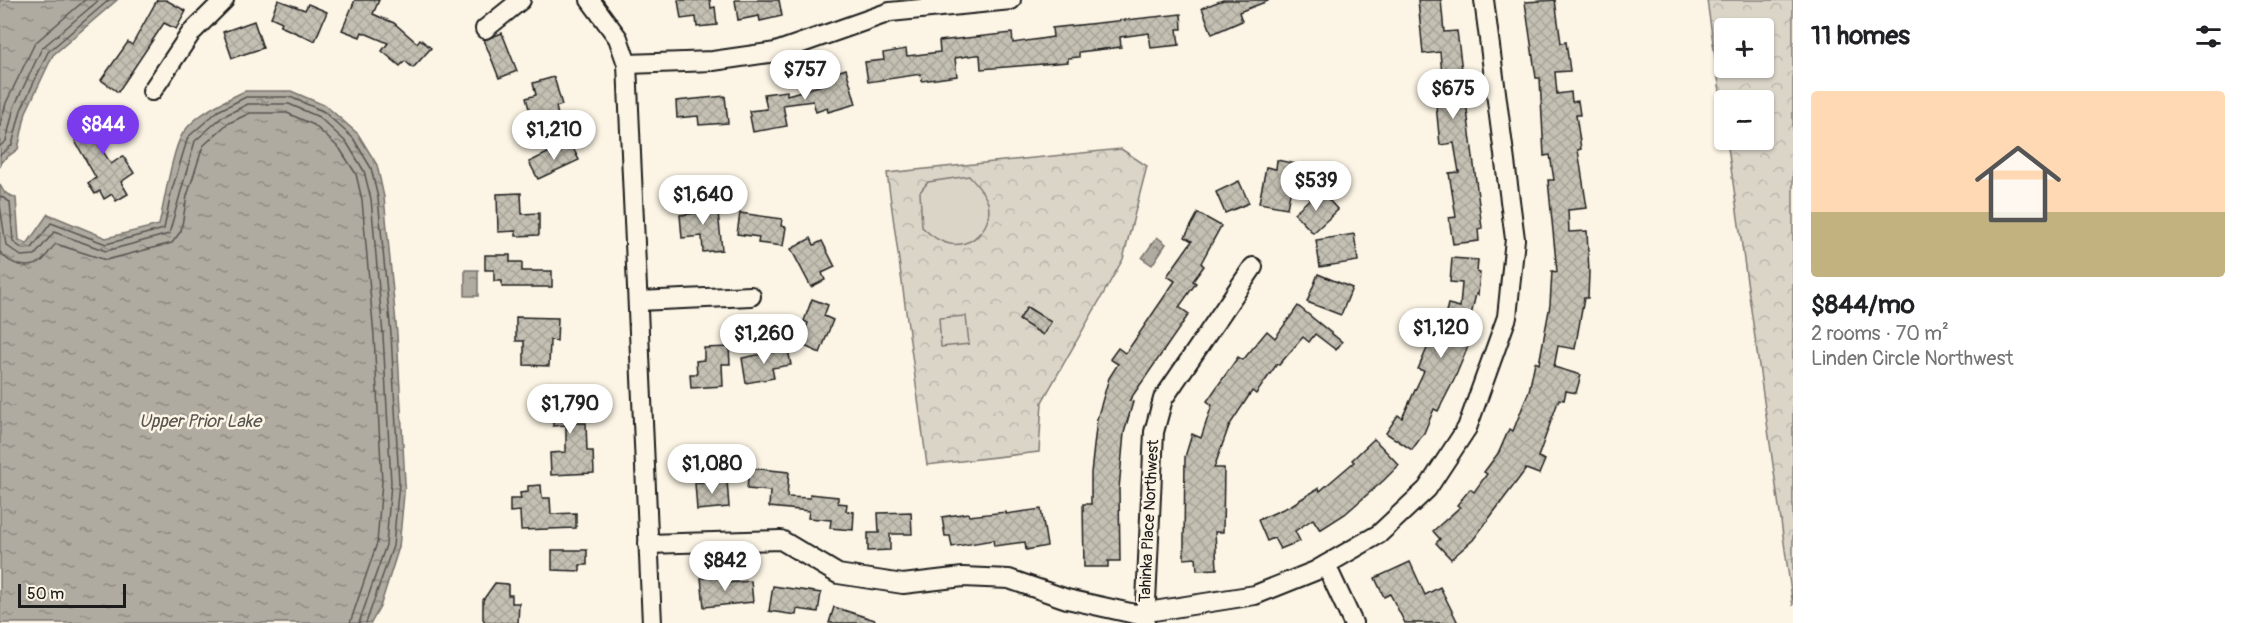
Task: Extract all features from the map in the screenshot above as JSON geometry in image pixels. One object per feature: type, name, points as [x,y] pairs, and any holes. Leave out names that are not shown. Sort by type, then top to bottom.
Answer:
[{"type":"street","points":[[152,91],[191,33],[224,0]]},
{"type":"street","points":[[485,29],[521,0]]},
{"type":"street","points":[[590,0],[618,38],[627,64],[652,623]]},
{"type":"street","points":[[627,64],[713,61],[776,52],[890,12],[1011,0]]},
{"type":"street","points":[[648,544],[782,540],[838,574],[903,584],[963,577],[1009,579],[1067,599],[1145,618],[1255,595],[1326,565],[1379,534],[1427,489],[1467,428],[1507,317],[1515,239],[1484,0]]},
{"type":"street","name":"Tahinka Place Northwest","points":[[1145,618],[1154,432],[1163,399],[1253,267]]},
{"type":"street","points":[[638,301],[751,296]]},
{"type":"street","points":[[1326,565],[1353,623]]},
{"type":"green space","points":[[1707,0],[1793,0],[1793,606],[1728,150],[1774,150],[1774,90],[1720,90],[1718,78],[1774,78],[1774,18],[1714,18],[1714,49]]},
{"type":"green space","points":[[1121,149],[1147,166],[1123,259],[1042,402],[1039,452],[927,465],[887,173]]},
{"type":"green space","points":[[969,176],[987,199],[989,212],[987,220],[979,234],[966,243],[942,242],[922,227],[920,192],[928,182]]},
{"type":"green space","points":[[966,316],[969,344],[941,347],[939,318]]},
{"type":"water","points":[[0,0],[117,0],[53,55],[26,112],[18,149],[2,161],[0,167]]},
{"type":"water","name":"Upper Prior Lake","points":[[245,91],[291,91],[326,106],[358,134],[377,165],[384,197],[397,334],[405,483],[399,547],[380,607],[371,623],[0,623],[0,185],[4,192],[16,198],[19,240],[27,244],[48,214],[106,238],[159,225],[172,164],[183,133],[203,114]]},
{"type":"water","points":[[1157,237],[1166,244],[1152,265],[1142,258]]},
{"type":"water","points":[[465,270],[478,270],[478,296],[465,296]]},
{"type":"building","points":[[157,0],[166,0],[186,11],[176,29],[164,23],[118,92],[101,80],[128,42],[132,45]]},
{"type":"building","points":[[278,0],[305,10],[308,4],[327,12],[315,41],[280,26],[282,22],[271,17]]},
{"type":"building","points":[[355,0],[379,0],[373,14],[394,23],[417,43],[420,39],[431,48],[413,68],[405,61],[400,66],[382,51],[388,43],[362,32],[360,37],[342,30]]},
{"type":"building","points":[[678,0],[710,0],[711,8],[715,7],[717,25],[697,27],[696,17],[681,19]]},
{"type":"building","points":[[735,0],[779,0],[782,16],[760,21],[759,16],[738,20]]},
{"type":"building","points":[[1223,0],[1268,1],[1239,12],[1242,21],[1212,34],[1202,8]]},
{"type":"building","points":[[1418,0],[1441,0],[1444,32],[1457,31],[1482,228],[1478,229],[1479,241],[1453,244],[1449,218],[1456,217],[1449,173],[1459,172],[1454,143],[1440,145],[1433,75],[1442,74],[1440,52],[1423,54]]},
{"type":"building","points":[[1555,0],[1561,43],[1566,42],[1570,71],[1555,72],[1557,94],[1571,92],[1572,102],[1578,101],[1580,115],[1576,115],[1581,149],[1578,150],[1587,208],[1568,210],[1569,232],[1587,231],[1589,272],[1588,298],[1584,298],[1575,349],[1558,346],[1554,367],[1581,375],[1576,393],[1566,391],[1564,400],[1559,399],[1538,457],[1545,460],[1539,474],[1526,469],[1473,540],[1451,559],[1436,543],[1440,539],[1433,531],[1460,507],[1457,505],[1470,489],[1474,492],[1487,474],[1484,472],[1499,452],[1509,429],[1513,431],[1529,391],[1535,362],[1539,364],[1550,305],[1552,271],[1557,272],[1548,180],[1554,180],[1550,155],[1544,156],[1540,78],[1536,78],[1525,2]]},
{"type":"building","points":[[1181,14],[1182,29],[1177,29],[1179,45],[1151,48],[1149,33],[1120,37],[1121,47],[1079,52],[1079,57],[1068,58],[1068,62],[981,69],[980,55],[976,55],[955,58],[957,76],[922,81],[921,74],[868,82],[865,62],[884,60],[883,53],[906,49],[907,56],[940,52],[939,41],[1012,33],[1013,43],[1053,37],[1052,28]]},
{"type":"building","points":[[254,21],[263,48],[232,58],[223,32]]},
{"type":"building","points":[[502,33],[517,71],[499,78],[484,40]]},
{"type":"building","points":[[846,69],[856,104],[828,112],[827,108],[816,112],[813,101],[783,105],[787,126],[753,132],[749,111],[767,109],[764,94],[787,91],[787,95],[826,84],[824,76]]},
{"type":"building","points":[[554,77],[562,105],[556,107],[559,119],[534,126],[526,98],[536,95],[533,83]]},
{"type":"building","points":[[725,96],[728,123],[699,125],[698,116],[677,118],[676,101]]},
{"type":"building","points":[[107,109],[121,133],[99,145],[111,164],[123,156],[134,173],[121,182],[128,194],[116,201],[112,194],[104,199],[100,191],[95,194],[88,183],[96,178],[75,141],[80,138],[74,128]]},
{"type":"building","points":[[570,142],[579,160],[538,179],[529,162]]},
{"type":"building","points":[[1277,160],[1296,164],[1287,208],[1259,203],[1266,167],[1276,169]]},
{"type":"building","points":[[1239,181],[1249,203],[1225,213],[1216,192]]},
{"type":"building","points":[[1320,190],[1338,210],[1313,233],[1294,213]]},
{"type":"building","points":[[521,193],[522,214],[539,213],[539,235],[516,236],[516,231],[498,232],[497,194]]},
{"type":"building","points":[[707,198],[709,213],[718,212],[722,250],[703,252],[702,236],[682,238],[680,215],[696,213],[695,199]]},
{"type":"building","points":[[740,213],[782,219],[781,226],[786,227],[783,246],[758,243],[759,237],[737,234]]},
{"type":"building","points":[[1198,213],[1221,226],[1201,263],[1204,266],[1193,281],[1196,283],[1179,307],[1189,314],[1129,401],[1133,402],[1124,433],[1119,489],[1120,561],[1108,561],[1108,567],[1084,567],[1083,504],[1091,504],[1091,473],[1097,419],[1109,378],[1118,364],[1110,359],[1118,348],[1125,353],[1128,350],[1175,281],[1167,276],[1192,241],[1185,237]]},
{"type":"building","points":[[1354,234],[1358,261],[1320,267],[1316,240]]},
{"type":"building","points":[[811,238],[814,245],[822,241],[835,267],[822,273],[825,280],[811,287],[791,249]]},
{"type":"building","points":[[485,255],[510,255],[510,262],[522,262],[522,271],[552,271],[552,287],[502,287],[502,281],[494,281],[494,270],[485,270]]},
{"type":"building","points":[[1452,258],[1478,260],[1477,272],[1480,273],[1478,295],[1476,294],[1469,324],[1473,325],[1467,349],[1454,380],[1438,411],[1434,409],[1424,433],[1412,450],[1386,433],[1398,415],[1402,418],[1424,371],[1418,369],[1429,344],[1437,348],[1448,304],[1460,307],[1462,283],[1450,282]]},
{"type":"building","points":[[1318,274],[1352,288],[1341,315],[1307,302]]},
{"type":"building","points":[[812,299],[828,305],[824,316],[833,320],[820,353],[800,344],[808,323],[804,321]]},
{"type":"building","points":[[1298,306],[1342,342],[1336,350],[1315,334],[1309,342],[1303,337],[1279,365],[1277,364],[1256,394],[1252,391],[1229,426],[1214,468],[1224,468],[1223,532],[1215,532],[1217,569],[1197,570],[1196,558],[1184,559],[1185,457],[1192,434],[1201,438],[1212,405],[1207,401],[1238,357],[1243,360],[1267,331],[1275,338]]},
{"type":"building","points":[[1027,307],[1051,322],[1043,335],[1019,320]]},
{"type":"building","points":[[516,317],[558,318],[557,341],[550,340],[549,366],[524,365],[524,341],[516,341]]},
{"type":"building","points":[[729,347],[730,364],[722,364],[723,386],[691,388],[690,374],[697,374],[696,361],[704,360],[704,348]]},
{"type":"building","points":[[788,349],[791,365],[772,368],[774,378],[746,383],[742,358]]},
{"type":"building","points":[[552,385],[575,385],[575,423],[586,423],[587,451],[593,451],[594,473],[551,475],[550,453],[566,452],[566,425],[553,426]]},
{"type":"building","points":[[1374,439],[1399,465],[1383,481],[1345,514],[1320,530],[1313,519],[1295,531],[1300,541],[1280,549],[1274,538],[1267,541],[1258,520],[1290,506],[1319,488],[1320,491],[1354,462],[1352,460]]},
{"type":"building","points":[[749,468],[789,472],[787,497],[810,498],[810,494],[838,497],[838,503],[847,504],[846,511],[854,512],[853,530],[830,528],[831,520],[808,518],[809,511],[769,507],[770,491],[747,489]]},
{"type":"building","points":[[727,480],[729,507],[697,510],[695,483]]},
{"type":"building","points":[[541,485],[542,498],[550,498],[551,514],[576,513],[576,528],[521,530],[520,511],[510,512],[510,499],[521,499],[520,493],[528,492],[528,486]]},
{"type":"building","points":[[1041,509],[1047,546],[1026,550],[1025,542],[994,546],[993,540],[952,547],[950,536],[945,536],[942,517],[968,513],[969,516],[1006,512],[1006,514]]},
{"type":"building","points":[[911,512],[912,534],[890,534],[890,550],[868,551],[868,533],[879,533],[878,513]]},
{"type":"building","points":[[552,550],[587,550],[587,565],[580,565],[580,571],[552,570]]},
{"type":"building","points":[[1410,562],[1425,595],[1440,587],[1458,623],[1405,623],[1390,594],[1384,597],[1375,578]]},
{"type":"building","points":[[725,575],[726,583],[751,581],[753,602],[704,607],[701,578]]},
{"type":"building","points":[[495,583],[508,584],[508,595],[512,595],[512,603],[519,603],[518,623],[486,623],[483,619],[483,600]]},
{"type":"building","points":[[773,586],[821,593],[818,612],[797,609],[796,615],[769,611]]},
{"type":"building","points":[[834,607],[875,620],[875,623],[829,623]]}]
